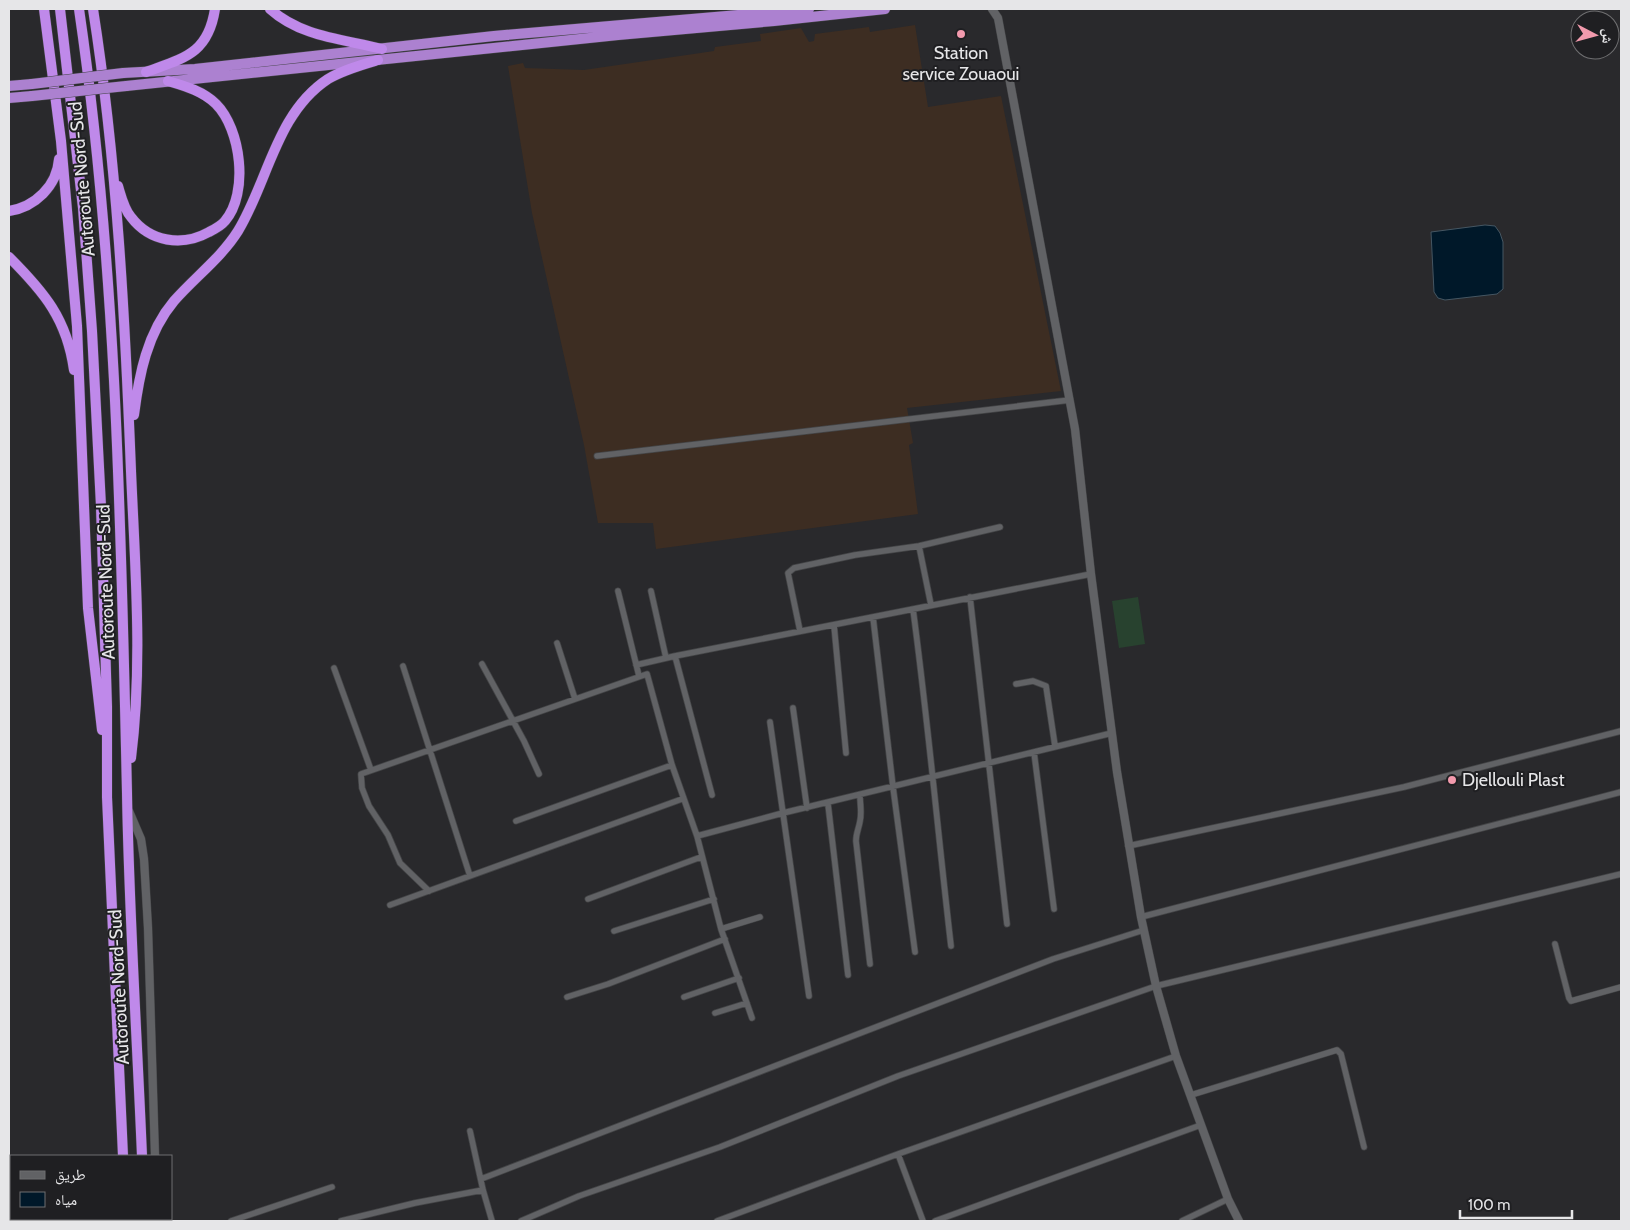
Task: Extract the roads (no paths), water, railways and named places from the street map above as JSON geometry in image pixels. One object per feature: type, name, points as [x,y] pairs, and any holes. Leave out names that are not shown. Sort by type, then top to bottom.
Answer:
[{"type":"highway","points":[[44,9],[61,141],[77,326],[88,608],[103,738],[107,797]]},
{"type":"highway","name":"Autoroute Nord-Sud","points":[[60,9],[83,208],[92,331],[101,506],[108,706],[107,797],[123,1155]]},
{"type":"highway","name":"Autoroute Nord-Sud","points":[[79,9],[93,112],[103,213],[112,348],[124,618],[127,801],[142,1155]]},
{"type":"highway","points":[[93,9],[107,106],[126,332],[138,628],[136,723],[127,801]]},
{"type":"highway","points":[[97,32],[98,9]]},
{"type":"highway","points":[[146,72],[189,55],[202,44],[210,31],[215,9]]},
{"type":"highway","points":[[270,9],[292,24],[310,33],[382,49]]},
{"type":"highway","points":[[9,86],[123,74],[196,69],[494,36],[809,9]]},
{"type":"highway","points":[[9,98],[618,35],[782,21],[884,9]]},
{"type":"highway","points":[[131,470],[133,422],[137,392],[145,358],[160,322],[173,302],[215,261],[238,230],[252,205],[276,147],[304,100],[328,80],[359,65],[378,60]]},
{"type":"highway","points":[[110,139],[115,177],[122,198],[130,216],[142,228],[155,237],[170,241],[187,241],[198,238],[226,221],[234,207],[238,193],[240,166],[238,151],[229,125],[217,105],[205,95],[187,86],[168,81]]},
{"type":"highway","points":[[9,210],[27,206],[42,197],[52,183],[59,167],[61,141]]},
{"type":"highway","points":[[9,257],[49,301],[59,318],[72,360],[81,422]]},
{"type":"street","points":[[992,9],[998,18],[1075,429],[1091,574],[1112,734],[1128,846],[1141,917],[1156,986],[1176,1056],[1228,1199],[1239,1221]]},
{"type":"street","points":[[998,18],[1002,9]]},
{"type":"street","points":[[596,456],[1070,400]]},
{"type":"street","points":[[800,631],[788,573],[794,568],[855,555],[919,546],[1000,527]]},
{"type":"street","points":[[919,546],[931,606]]},
{"type":"street","points":[[636,665],[1091,574]]},
{"type":"street","points":[[618,591],[639,676]]},
{"type":"street","points":[[650,591],[666,658]]},
{"type":"street","points":[[970,598],[1007,924]]},
{"type":"street","points":[[913,609],[930,742],[932,777],[951,946]]},
{"type":"street","points":[[873,617],[915,952]]},
{"type":"street","points":[[834,625],[846,753]]},
{"type":"street","points":[[557,643],[575,699]]},
{"type":"street","points":[[675,656],[712,795]]},
{"type":"street","points":[[645,663],[682,799],[697,836],[721,929],[752,1018]]},
{"type":"street","points":[[482,664],[513,720],[539,774]]},
{"type":"street","points":[[403,666],[470,876]]},
{"type":"street","points":[[334,668],[371,770]]},
{"type":"street","points":[[429,891],[400,863],[388,835],[369,806],[362,788],[361,774],[647,674]]},
{"type":"street","points":[[1016,684],[1033,681],[1046,686],[1055,746]]},
{"type":"street","points":[[793,708],[807,808]]},
{"type":"street","points":[[770,722],[809,996]]},
{"type":"street","points":[[1128,846],[1404,787],[1621,731]]},
{"type":"street","points":[[697,836],[782,813],[828,804],[1055,746],[1112,734]]},
{"type":"street","points":[[1034,752],[1054,909]]},
{"type":"street","points":[[516,822],[672,765]]},
{"type":"street","points":[[1141,917],[1621,792]]},
{"type":"street","points":[[860,795],[860,824],[857,829],[856,841],[870,964]]},
{"type":"street","points":[[390,906],[682,799]]},
{"type":"street","points":[[127,801],[140,839],[144,859],[155,1155]]},
{"type":"street","points":[[828,804],[848,975]]},
{"type":"street","points":[[588,898],[701,856]]},
{"type":"street","points":[[521,1221],[579,1196],[720,1147],[898,1076],[1156,986],[1621,874]]},
{"type":"street","points":[[614,931],[714,899]]},
{"type":"street","points":[[721,929],[760,917]]},
{"type":"street","points":[[481,1178],[1053,959],[1144,930]]},
{"type":"street","points":[[567,997],[608,984],[725,939]]},
{"type":"street","points":[[1556,944],[1568,998],[1571,1001],[1621,988]]},
{"type":"street","points":[[684,997],[739,978]]},
{"type":"street","points":[[715,1013],[747,1003]]},
{"type":"street","points":[[1191,1095],[1336,1050],[1341,1054],[1364,1147]]},
{"type":"street","points":[[717,1221],[898,1154],[1176,1056]]},
{"type":"street","points":[[935,1221],[1201,1125]]},
{"type":"street","points":[[470,1132],[492,1221]]},
{"type":"street","points":[[898,1154],[923,1221]]},
{"type":"street","points":[[231,1221],[332,1187]]},
{"type":"street","points":[[341,1221],[415,1203],[483,1190]]},
{"type":"street","points":[[1182,1221],[1228,1199]]},
{"type":"water","points":[[1485,225],[1495,226],[1503,242],[1503,289],[1497,294],[1445,300],[1438,298],[1434,292],[1431,232]]},
{"type":"place","name":"Station service Zouaoui","points":[[961,34]]},
{"type":"place","name":"Djellouli Plast","points":[[1452,780]]}]
